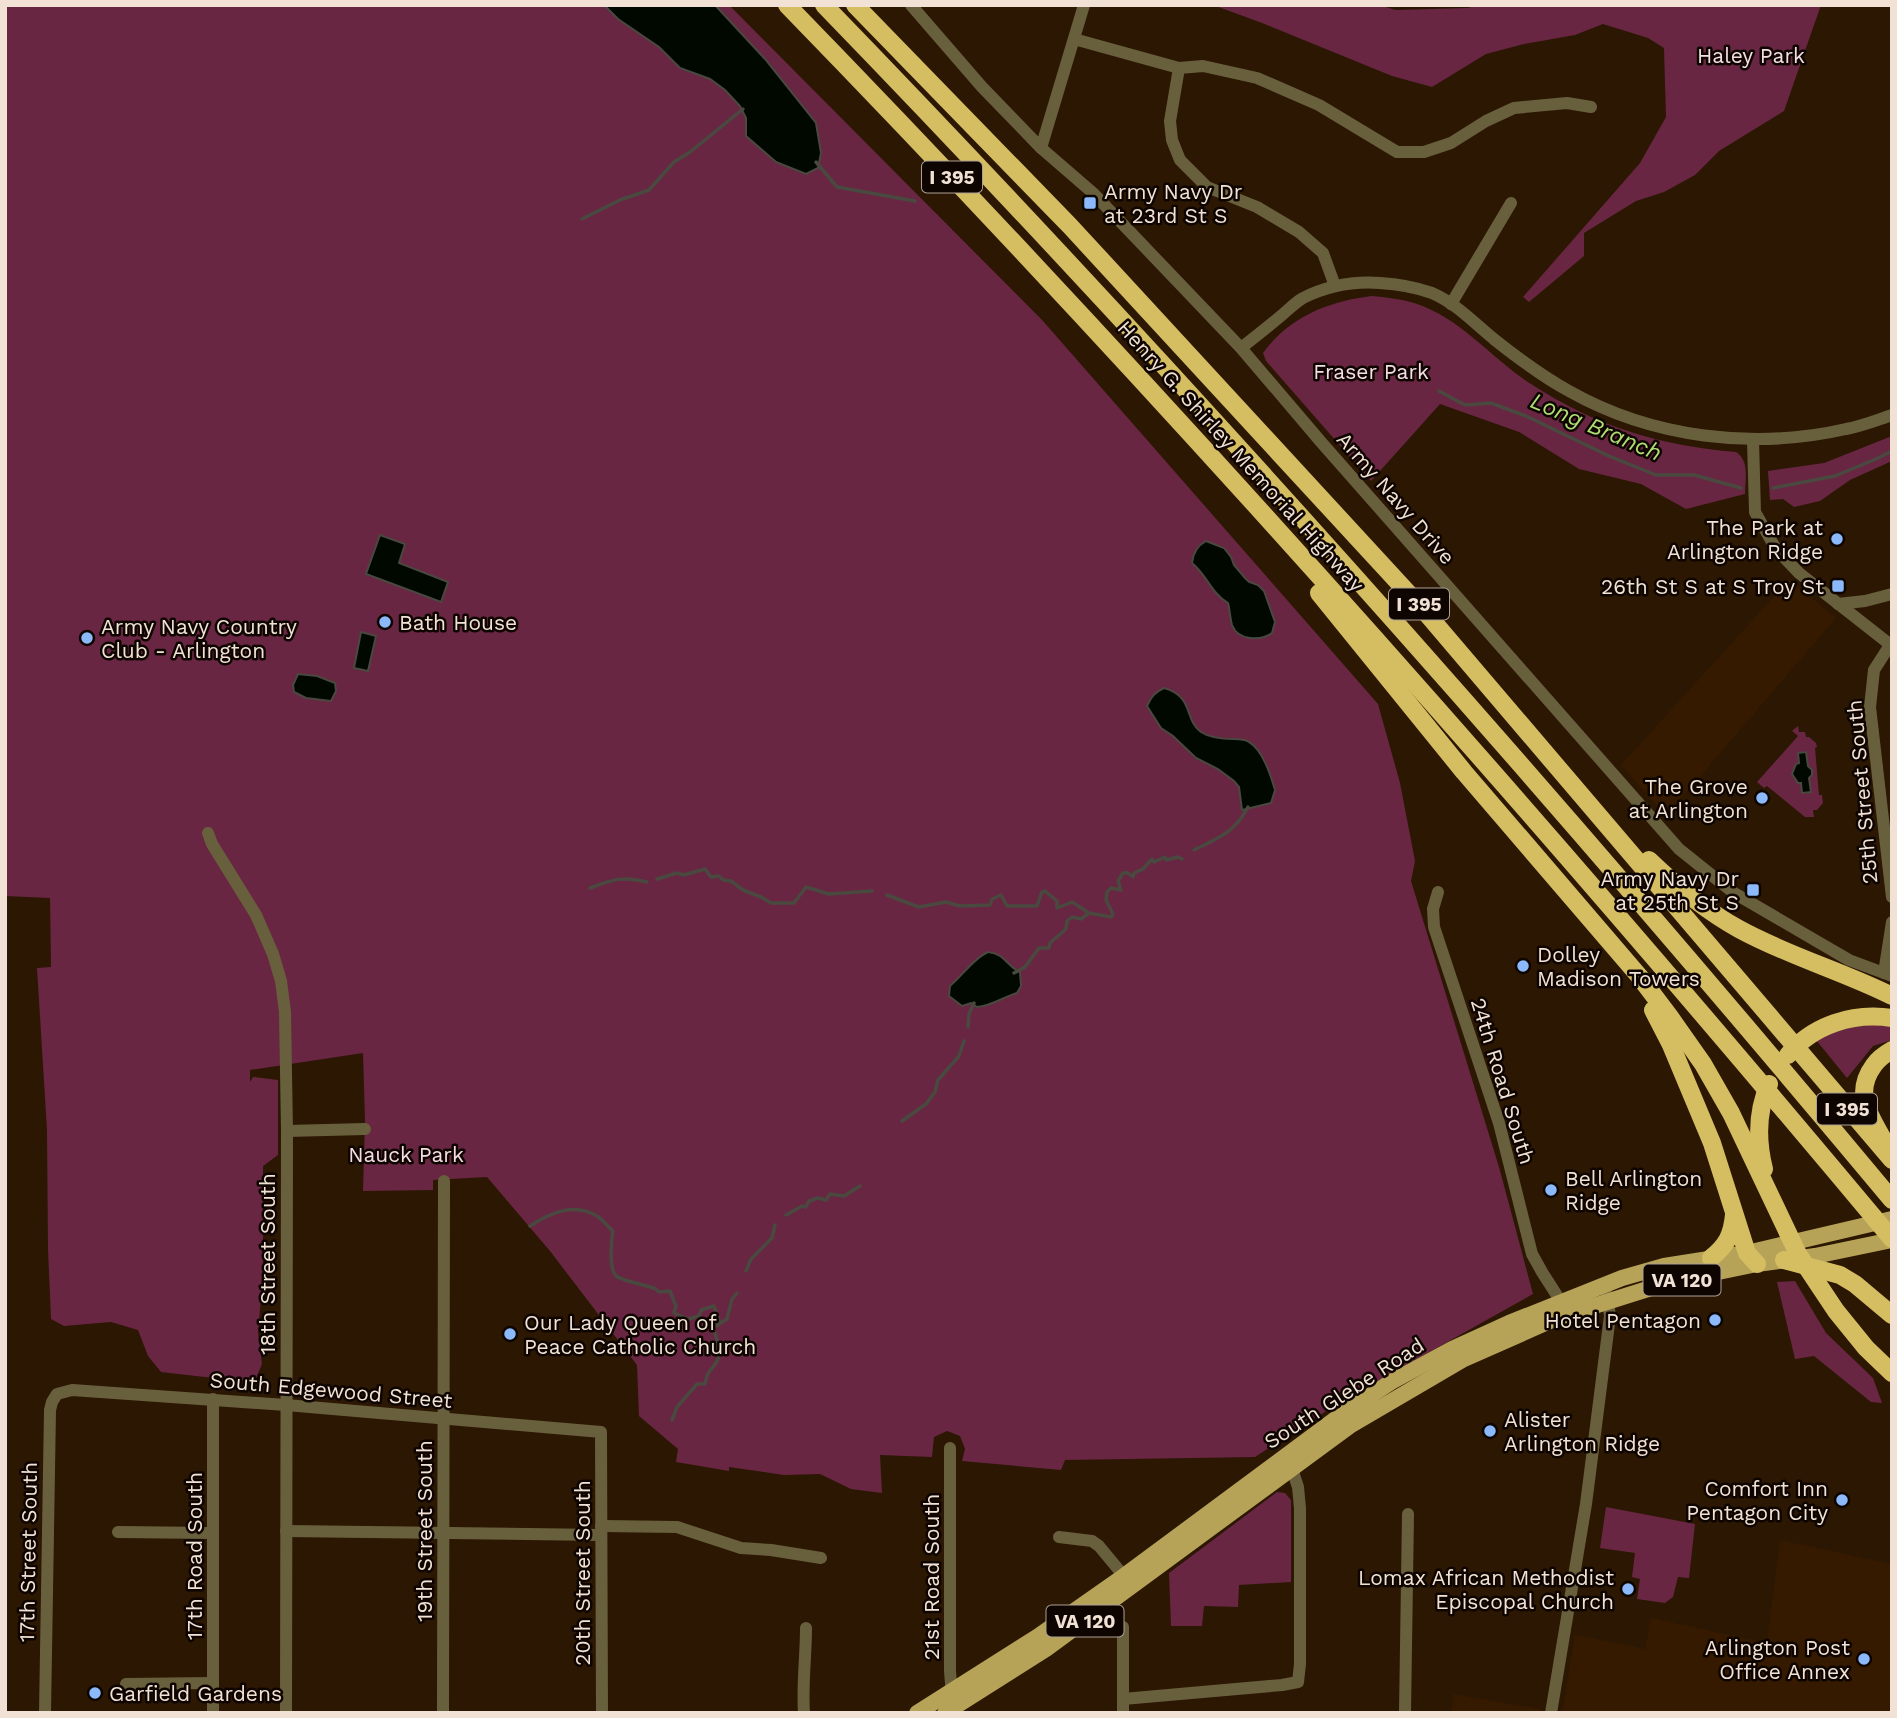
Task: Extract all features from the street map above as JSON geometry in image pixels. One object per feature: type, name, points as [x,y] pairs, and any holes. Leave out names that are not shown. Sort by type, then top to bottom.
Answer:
[{"type":"highway","name":"Henry G. Shirley Memorial Highway","points":[[788,5],[1115,352],[1406,673],[1579,870],[1892,1239]]},
{"type":"highway","points":[[824,5],[1020,211],[1340,561],[1571,822],[1887,1195]]},
{"type":"highway","name":"Henry G. Shirley Memorial Highway","points":[[855,5],[1070,226],[1421,607],[1787,1040],[1892,1160]]},
{"type":"highway","points":[[1115,352],[1159,418],[1329,604],[1464,772],[1639,976],[1703,1064],[1731,1113],[1798,1254],[1836,1311],[1866,1348],[1892,1373]]},
{"type":"highway","points":[[1592,807],[1665,875],[1737,928],[1774,947],[1892,996]]},
{"type":"highway","points":[[1591,921],[1636,983],[1665,1031],[1712,1143],[1752,1259]]},
{"type":"highway","points":[[1773,1204],[1759,1140],[1764,1094],[1775,1069],[1792,1049],[1810,1034],[1834,1023],[1861,1017],[1892,1018]]},
{"type":"highway","points":[[1892,1050],[1871,1069],[1863,1090],[1872,1120],[1892,1154]]},
{"type":"highway","points":[[1711,1258],[1729,1240],[1735,1212]]},
{"type":"highway","points":[[1780,1253],[1820,1264],[1855,1284],[1892,1315]]},
{"type":"main road","name":"South Glebe Road","points":[[1606,1293],[1671,1282],[1780,1253],[1804,1239],[1892,1219]]},
{"type":"main road","points":[[1820,1264],[1892,1239]]},
{"type":"main road","name":"South Glebe Road","points":[[917,1713],[951,1704],[1037,1637],[1128,1582],[1290,1461],[1341,1415],[1391,1382],[1452,1349],[1509,1323],[1565,1308],[1606,1293],[1664,1266],[1711,1258],[1752,1259]]},
{"type":"street","name":"Army Navy Drive","points":[[911,5],[966,69],[1041,148],[1093,193],[1241,348],[1679,849],[1734,893],[1849,960],[1888,974]]},
{"type":"street","points":[[1041,148],[1084,5]]},
{"type":"street","points":[[1074,39],[1179,68],[1203,66],[1257,78],[1319,105],[1397,152],[1424,152],[1451,143],[1486,121],[1514,108],[1567,103],[1591,107]]},
{"type":"street","points":[[1179,68],[1170,121],[1172,140],[1180,160],[1207,187],[1257,207],[1300,232],[1323,253],[1335,286]]},
{"type":"street","points":[[1451,304],[1511,203]]},
{"type":"street","points":[[1241,348],[1302,299],[1335,286],[1362,282],[1401,285],[1431,293],[1451,304],[1471,317],[1530,367],[1570,392],[1639,421],[1708,437],[1753,440],[1801,437],[1847,429],[1892,415]]},
{"type":"street","points":[[1753,440],[1755,512],[1776,549],[1799,573],[1891,644]]},
{"type":"street","points":[[1838,604],[1892,594]]},
{"type":"street","name":"25th Street South","points":[[1891,644],[1874,670],[1870,707],[1892,897]]},
{"type":"street","name":"18th Street South","points":[[208,833],[212,844],[256,915],[273,954],[285,1012],[286,1713]]},
{"type":"street","name":"24th Road South","points":[[1438,892],[1433,909],[1434,927],[1499,1123],[1532,1254],[1565,1308]]},
{"type":"street","points":[[1888,974],[1892,922]]},
{"type":"street","points":[[287,1131],[365,1129]]},
{"type":"street","name":"19th Street South","points":[[443,1713],[444,1181]]},
{"type":"street","points":[[1551,1713],[1586,1504],[1610,1316],[1606,1293]]},
{"type":"street","name":"South Edgewood Street","points":[[57,1394],[72,1390],[214,1399],[601,1432]]},
{"type":"street","name":"17th Street South","points":[[45,1713],[50,1410],[57,1394]]},
{"type":"street","name":"17th Road South","points":[[212,1713],[214,1399]]},
{"type":"street","name":"20th Street South","points":[[601,1432],[602,1713]]},
{"type":"street","name":"21st Road South","points":[[950,1448],[951,1704]]},
{"type":"street","points":[[1123,1699],[1298,1682],[1300,1508],[1298,1487],[1290,1461]]},
{"type":"street","points":[[1405,1713],[1408,1514]]},
{"type":"street","points":[[286,1531],[443,1533],[677,1527],[741,1548],[821,1558]]},
{"type":"street","points":[[117,1532],[212,1533]]},
{"type":"street","points":[[1059,1537],[1092,1541],[1099,1545],[1128,1582]]},
{"type":"street","points":[[1123,1627],[1123,1713]]},
{"type":"street","points":[[804,1713],[806,1628]]},
{"type":"street","points":[[126,1684],[213,1683]]},
{"type":"shaded area","points":[[604,5],[715,5],[765,59],[816,123],[821,153],[818,168],[806,174],[776,162],[746,136],[746,118],[740,106],[725,90],[710,79],[680,68],[659,47],[618,19]]},
{"type":"shaded area","points":[[380,535],[405,544],[399,563],[448,582],[441,602],[366,574]]},
{"type":"shaded area","points":[[1206,541],[1224,548],[1245,578],[1264,591],[1275,622],[1272,633],[1250,638],[1235,630],[1228,603],[1217,594],[1192,563],[1196,550]]},
{"type":"shaded area","points":[[1789,580],[1836,618],[1666,816],[1621,765]]},
{"type":"shaded area","points":[[361,632],[376,636],[368,671],[354,668]]},
{"type":"shaded area","points":[[298,674],[317,676],[335,683],[336,691],[331,701],[306,698],[294,692],[293,685]]},
{"type":"shaded area","points":[[1164,688],[1180,697],[1201,732],[1217,738],[1243,740],[1254,745],[1265,763],[1275,790],[1271,803],[1242,810],[1239,787],[1234,781],[1196,758],[1161,728],[1147,706],[1154,695]]},
{"type":"shaded area","points":[[1806,752],[1808,766],[1812,770],[1809,778],[1811,792],[1802,793],[1801,783],[1798,783],[1792,774],[1799,763],[1798,753]]},
{"type":"shaded area","points":[[988,952],[999,955],[1020,972],[1021,986],[1017,993],[988,1005],[977,1007],[971,1003],[962,1006],[949,996],[950,986],[973,962]]},
{"type":"shaded area","points":[[1780,1540],[1892,1564],[1892,1713],[1562,1713],[1575,1635],[1645,1649],[1651,1618],[1767,1643]]},
{"type":"shaded area","points":[[1453,1694],[1541,1709],[1540,1713],[1452,1713]]},
{"type":"green space","name":"Nauck Park","points":[[5,5],[729,5],[1043,321],[1378,704],[1400,783],[1415,861],[1411,881],[1499,1167],[1533,1294],[1340,1402],[1255,1457],[1065,1460],[1061,1470],[962,1461],[965,1449],[960,1436],[947,1431],[934,1437],[932,1457],[880,1455],[882,1493],[851,1489],[820,1474],[784,1475],[729,1467],[729,1471],[676,1462],[678,1449],[639,1416],[637,1365],[550,1251],[487,1177],[433,1180],[433,1190],[363,1191],[363,1053],[250,1070],[250,1082],[253,1077],[278,1080],[278,1155],[263,1166],[263,1276],[258,1332],[262,1364],[256,1378],[240,1381],[161,1372],[148,1356],[138,1330],[111,1322],[64,1326],[51,1319],[47,1130],[37,968],[51,967],[50,898],[5,896]]},
{"type":"green space","name":"Haley Park","points":[[1213,5],[1380,5],[1395,10],[1468,8],[1478,5],[1821,5],[1784,111],[1719,151],[1695,175],[1664,192],[1636,201],[1584,233],[1584,256],[1529,302],[1523,297],[1640,163],[1666,117],[1664,48],[1648,38],[1603,24],[1575,35],[1486,54],[1432,87],[1392,76]]},
{"type":"green space","name":"Fraser Park","points":[[1372,296],[1404,300],[1431,309],[1461,328],[1531,384],[1579,412],[1629,432],[1655,439],[1736,452],[1745,466],[1745,494],[1686,509],[1641,484],[1579,469],[1519,432],[1440,404],[1371,481],[1266,361],[1263,353],[1285,330],[1311,313],[1340,302]]},
{"type":"green space","points":[[1892,436],[1892,461],[1850,480],[1820,501],[1794,507],[1783,499],[1770,500],[1768,471],[1824,463]]},
{"type":"green space","points":[[1798,726],[1799,732],[1805,732],[1806,737],[1816,743],[1817,747],[1819,795],[1822,795],[1823,803],[1817,810],[1813,810],[1814,817],[1805,817],[1767,786],[1764,788],[1757,782],[1798,736],[1792,731]]},
{"type":"green space","points":[[1876,1024],[1892,1027],[1892,1040],[1873,1046],[1847,1078],[1816,1040],[1842,1028]]},
{"type":"green space","points":[[1795,1281],[1826,1333],[1873,1378],[1882,1403],[1871,1402],[1814,1356],[1795,1359],[1777,1282]]},
{"type":"green space","points":[[1277,1492],[1285,1493],[1291,1500],[1291,1582],[1239,1585],[1238,1607],[1204,1606],[1202,1626],[1171,1626],[1169,1573]]},
{"type":"green space","points":[[1606,1507],[1695,1524],[1689,1578],[1678,1577],[1673,1597],[1665,1603],[1637,1599],[1640,1579],[1632,1577],[1635,1553],[1600,1548]]},
{"type":"waterway","points":[[582,219],[620,200],[649,190],[674,162],[743,109]]},
{"type":"waterway","points":[[816,162],[837,187],[915,201]]},
{"type":"waterway","name":"Long Branch","points":[[1439,391],[1465,405],[1491,403],[1528,417],[1656,475],[1694,475],[1741,488]]},
{"type":"waterway","name":"Long Branch","points":[[1773,488],[1835,476],[1892,451]]},
{"type":"waterway","points":[[1194,850],[1219,838],[1232,828],[1248,807]]},
{"type":"waterway","points":[[1014,973],[1025,967],[1039,948],[1049,948],[1050,943],[1066,929],[1067,921],[1072,917],[1081,919],[1089,913],[1111,917],[1113,914],[1106,900],[1107,892],[1111,888],[1121,890],[1118,881],[1123,873],[1133,877],[1134,873],[1143,869],[1152,859],[1154,862],[1165,857],[1166,860],[1178,857],[1182,859]]},
{"type":"waterway","points":[[657,879],[705,869],[711,877],[719,876],[723,880],[731,881],[743,890],[771,903],[794,903],[806,887],[829,894],[872,891]]},
{"type":"waterway","points":[[590,888],[618,879],[647,882]]},
{"type":"waterway","points":[[887,895],[919,907],[946,902],[960,906],[990,905],[992,899],[1001,895],[1007,906],[1037,906],[1042,892],[1045,891],[1057,901],[1057,908],[1072,902],[1089,913]]},
{"type":"waterway","points":[[968,1027],[969,1014],[974,1003]]},
{"type":"waterway","points":[[902,1121],[926,1104],[935,1092],[938,1080],[959,1056],[964,1041]]},
{"type":"waterway","points":[[786,1215],[802,1206],[806,1207],[809,1201],[818,1198],[826,1200],[830,1194],[844,1196],[860,1186]]},
{"type":"waterway","points":[[530,1226],[562,1211],[580,1210],[597,1216],[613,1231],[611,1261],[616,1276],[659,1292],[670,1291],[676,1306],[674,1313],[688,1319],[699,1316],[701,1310],[714,1306],[720,1323]]},
{"type":"waterway","points":[[746,1271],[751,1259],[772,1238],[775,1225]]},
{"type":"waterway","points":[[672,1420],[677,1407],[697,1384],[705,1384],[716,1363],[719,1346],[713,1328],[727,1319],[732,1299],[737,1293]]},
{"type":"place","name":"Army Navy Dr at 23rd St S","points":[[1090,203]]},
{"type":"place","name":"The Park at Arlington Ridge","points":[[1837,539]]},
{"type":"place","name":"26th St S at S Troy St","points":[[1838,586]]},
{"type":"place","name":"Bath House","points":[[385,622]]},
{"type":"place","name":"Army Navy Country Club - Arlington","points":[[87,638]]},
{"type":"place","name":"The Grove at Arlington","points":[[1762,798]]},
{"type":"place","name":"Army Navy Dr at 25th St S","points":[[1753,890]]},
{"type":"place","name":"Dolley Madison Towers","points":[[1523,966]]},
{"type":"place","name":"Bell Arlington Ridge","points":[[1551,1190]]},
{"type":"place","name":"Hotel Pentagon","points":[[1715,1320]]},
{"type":"place","name":"Our Lady Queen of Peace Catholic Church","points":[[510,1334]]},
{"type":"place","name":"Alister Arlington Ridge","points":[[1490,1431]]},
{"type":"place","name":"Comfort Inn Pentagon City","points":[[1842,1500]]},
{"type":"place","name":"Lomax African Methodist Episcopal Church","points":[[1628,1589]]},
{"type":"place","name":"Arlington Post Office Annex","points":[[1864,1659]]},
{"type":"place","name":"Garfield Gardens","points":[[95,1693]]}]
